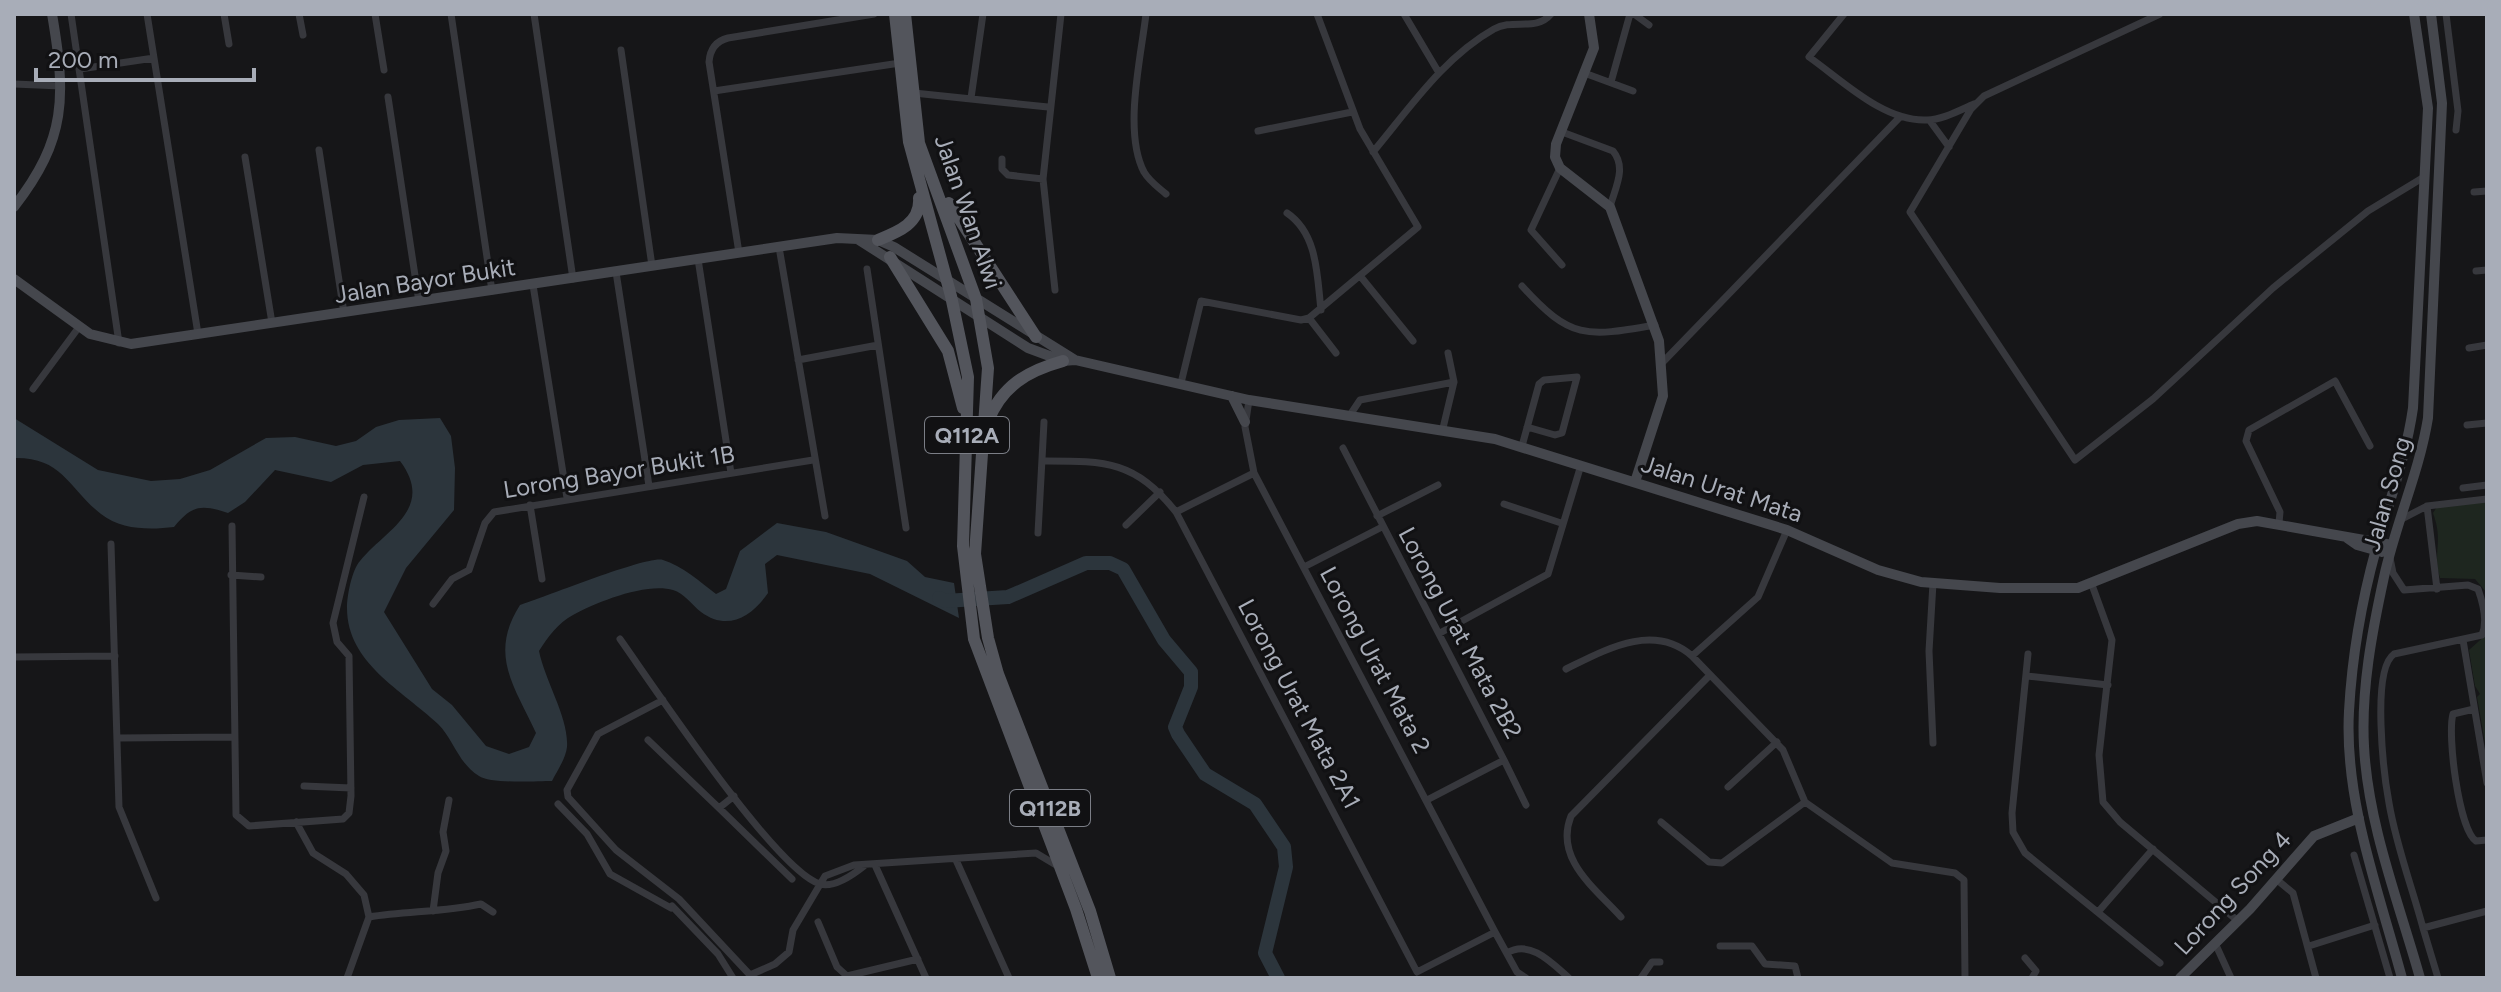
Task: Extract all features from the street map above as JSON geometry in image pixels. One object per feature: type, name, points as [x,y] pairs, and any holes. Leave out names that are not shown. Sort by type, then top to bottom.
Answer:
[{"type":"main road","name":"Jalan Wan Alwi","points":[[895,14],[905,114],[968,377],[964,577],[974,639],[1061,869],[1098,978]]},
{"type":"main road","name":"Jalan Wan Alwi","points":[[905,14],[911,93],[919,143],[976,299],[988,368],[975,554],[977,583],[988,638],[1090,911],[1110,978]]},
{"type":"main road","points":[[878,240],[902,229],[916,216],[920,205],[916,168]]},
{"type":"main road","points":[[939,192],[1036,337]]},
{"type":"main road","points":[[890,257],[948,351],[967,427]]},
{"type":"main road","points":[[984,433],[994,407],[1014,383],[1069,360]]},
{"type":"street","points":[[14,207],[36,178],[54,143],[61,86],[52,14]]},
{"type":"street","points":[[71,14],[119,343]]},
{"type":"street","points":[[147,14],[198,334]]},
{"type":"street","points":[[224,14],[229,44]]},
{"type":"street","points":[[299,14],[303,35]]},
{"type":"street","points":[[375,14],[384,70]]},
{"type":"street","points":[[451,14],[492,291]]},
{"type":"street","points":[[534,14],[573,279]]},
{"type":"street","points":[[797,14],[799,26]]},
{"type":"street","points":[[739,253],[709,56],[718,42],[874,14]]},
{"type":"street","points":[[971,98],[983,14]]},
{"type":"street","points":[[1055,290],[1043,179],[1048,107],[1061,14]]},
{"type":"street","points":[[1146,14],[1135,106],[1136,134],[1146,175],[1166,194]]},
{"type":"street","points":[[1181,383],[1197,307],[1203,300],[1301,320],[1309,318],[1418,227],[1352,112],[1317,14]]},
{"type":"street","points":[[1404,14],[1439,73]]},
{"type":"street","points":[[1373,152],[1439,73],[1492,30],[1512,23],[1539,24],[1551,14]]},
{"type":"street","points":[[1589,14],[1595,40],[1587,74],[1562,132],[1555,157],[1560,168],[1610,207],[1655,325],[1662,363],[1663,396],[1635,482]]},
{"type":"street","points":[[1611,82],[1632,14],[1649,25]]},
{"type":"street","points":[[1844,14],[1809,57],[1899,118],[1930,121],[1976,103],[1997,89],[2160,14]]},
{"type":"street","name":"Jalan Song","points":[[2420,978],[2371,804],[2364,748],[2369,654],[2390,549],[2421,461],[2428,418],[2442,103],[2431,14]]},
{"type":"street","points":[[2446,14],[2458,111],[2456,130]]},
{"type":"street","name":"Jalan Song","points":[[2402,978],[2359,818],[2350,760],[2349,709],[2355,652],[2377,546],[2407,450],[2413,408],[2428,108],[2414,15]]},
{"type":"street","points":[[621,50],[652,266]]},
{"type":"street","points":[[80,69],[154,58]]},
{"type":"street","points":[[714,91],[900,63]]},
{"type":"street","points":[[1587,74],[1633,91]]},
{"type":"street","points":[[14,84],[61,86]]},
{"type":"street","points":[[911,93],[1048,107]]},
{"type":"street","points":[[388,97],[419,302]]},
{"type":"street","points":[[1976,103],[1910,212],[2075,460],[2153,399],[2368,211],[2424,177]]},
{"type":"street","points":[[1258,131],[1352,112]]},
{"type":"street","points":[[1662,363],[1899,118]]},
{"type":"street","points":[[1930,121],[1949,147]]},
{"type":"street","points":[[1562,132],[1613,151],[1618,157],[1620,170],[1610,207]]},
{"type":"street","points":[[319,150],[344,313]]},
{"type":"street","points":[[245,157],[272,323]]},
{"type":"street","points":[[1002,159],[1002,169],[1008,175],[1043,179]]},
{"type":"street","points":[[1560,168],[1531,230],[1562,265]]},
{"type":"street","points":[[2474,192],[2487,191]]},
{"type":"street","points":[[1287,213],[1301,223],[1309,238],[1321,310]]},
{"type":"street","name":"Jalan Bayor Bukit","points":[[16,284],[79,327],[119,343],[344,313],[837,238],[878,240]]},
{"type":"street","points":[[859,240],[1028,348],[1069,360]]},
{"type":"street","points":[[878,240],[946,278],[1069,360]]},
{"type":"street","points":[[779,247],[825,516]]},
{"type":"street","points":[[698,259],[731,473]]},
{"type":"street","points":[[867,269],[906,528]]},
{"type":"street","points":[[2476,271],[2487,270]]},
{"type":"street","points":[[616,272],[649,486]]},
{"type":"street","points":[[1361,277],[1413,341]]},
{"type":"street","points":[[533,285],[567,498]]},
{"type":"street","points":[[1522,286],[1552,317],[1573,329],[1595,334],[1655,325]]},
{"type":"street","points":[[1309,318],[1336,353]]},
{"type":"street","points":[[33,389],[79,327]]},
{"type":"street","points":[[798,360],[878,345]]},
{"type":"street","points":[[2469,348],[2487,345]]},
{"type":"street","points":[[1443,428],[1454,382],[1448,353]]},
{"type":"street","name":"Jalan Urat Mata","points":[[1069,360],[1249,400],[1443,428],[1522,446],[1787,530],[1891,575],[1933,583],[2041,588],[2092,585],[2238,524],[2279,523],[2390,549]]},
{"type":"street","points":[[1522,446],[1527,427],[1541,382],[1577,377],[1562,433],[1555,435],[1527,427]]},
{"type":"street","points":[[2279,523],[2280,512],[2246,441],[2249,430],[2335,381],[2370,446]]},
{"type":"street","points":[[1350,415],[1360,400],[1454,382]]},
{"type":"street","points":[[1232,396],[1245,422]]},
{"type":"street","name":"Lorong Urat Mata 2","points":[[1249,400],[1245,422],[1254,473],[1495,932],[1517,972],[1526,978]]},
{"type":"street","points":[[1038,533],[1044,422]]},
{"type":"street","points":[[2467,425],[2487,423]]},
{"type":"street","name":"Lorong Urat Mata 2B2","points":[[1343,448],[1504,760],[1427,800]]},
{"type":"street","name":"Lorong Bayor Bukit 1B","points":[[433,604],[452,579],[469,570],[490,514],[567,498],[813,460]]},
{"type":"street","name":"Lorong Urat Mata 2A1","points":[[1042,461],[1096,461],[1116,465],[1137,474],[1160,492],[1176,512],[1417,972],[1495,932]]},
{"type":"street","points":[[1440,633],[1546,576],[1581,465]]},
{"type":"street","points":[[1176,512],[1254,473]]},
{"type":"street","points":[[1377,516],[1438,485]]},
{"type":"street","points":[[2463,488],[2487,485]]},
{"type":"street","points":[[1126,525],[1160,492]]},
{"type":"street","points":[[232,526],[233,737],[235,809],[239,821],[249,826],[347,817],[351,788],[349,656],[337,642],[333,623],[364,497]]},
{"type":"street","points":[[2400,520],[2427,506],[2487,499]]},
{"type":"street","points":[[1504,504],[1561,523]]},
{"type":"street","points":[[530,505],[542,579]]},
{"type":"street","points":[[2427,506],[2437,589]]},
{"type":"street","points":[[1304,567],[1382,527]]},
{"type":"street","points":[[1692,656],[1758,597],[1787,530]]},
{"type":"street","points":[[111,544],[119,807],[156,898]]},
{"type":"street","points":[[2390,549],[2393,573],[2404,590],[2468,585],[2478,589],[2484,629],[2477,638],[2394,654],[2386,662],[2381,697],[2389,805],[2438,978]]},
{"type":"street","points":[[231,575],[261,577]]},
{"type":"street","points":[[1933,583],[1929,651],[1933,743]]},
{"type":"street","points":[[2092,585],[2112,635],[2099,767],[2103,802],[2113,816],[2238,921]]},
{"type":"street","points":[[620,639],[758,829],[818,883]]},
{"type":"street","points":[[2463,640],[2487,783]]},
{"type":"street","points":[[1566,669],[1634,641],[1672,644],[1692,656],[1777,742],[1788,758],[1805,802],[1883,858],[1898,865],[1955,873],[1964,880],[1965,978]]},
{"type":"street","points":[[2028,654],[2012,813],[2013,832],[2025,853],[2160,963]]},
{"type":"street","points":[[14,657],[115,656]]},
{"type":"street","points":[[1621,917],[1569,855],[1567,826],[1571,816],[1710,675]]},
{"type":"street","points":[[2027,676],[2108,685]]},
{"type":"street","points":[[663,700],[598,734],[567,794],[605,839],[679,899],[744,970],[755,975],[789,952],[793,930],[818,883],[825,876],[854,865],[1036,853],[1061,869]]},
{"type":"street","points":[[2474,709],[2453,714],[2451,737],[2459,795],[2469,834],[2476,841],[2487,840]]},
{"type":"street","points":[[119,738],[233,737]]},
{"type":"street","points":[[648,740],[792,879]]},
{"type":"street","points":[[1728,787],[1777,742]]},
{"type":"street","points":[[1504,760],[1526,805]]},
{"type":"street","points":[[304,786],[351,788]]},
{"type":"street","points":[[719,808],[734,796]]},
{"type":"street","points":[[433,911],[438,873],[446,851],[443,832],[449,800]]},
{"type":"street","points":[[1661,822],[1709,862],[1722,863],[1805,802]]},
{"type":"street","points":[[558,804],[587,834],[610,874],[671,908],[705,939],[733,978]]},
{"type":"street","name":"Lorong Song 4","points":[[2180,978],[2238,921],[2317,834],[2359,818]]},
{"type":"street","points":[[296,822],[310,850],[362,889],[369,917],[347,978]]},
{"type":"street","points":[[1036,853],[1047,833]]},
{"type":"street","points":[[2098,912],[2153,849]]},
{"type":"street","points":[[2354,855],[2390,978]]},
{"type":"street","points":[[956,860],[1009,978]]},
{"type":"street","points":[[875,865],[926,978]]},
{"type":"street","points":[[2276,879],[2293,893],[2316,978]]},
{"type":"street","points":[[671,908],[679,899]]},
{"type":"street","points":[[369,917],[458,910],[481,904],[493,912]]},
{"type":"street","points":[[2423,928],[2487,911]]},
{"type":"street","points":[[818,922],[837,967],[847,976],[918,959]]},
{"type":"street","points":[[2309,946],[2375,925]]},
{"type":"street","points":[[2215,943],[2231,978]]},
{"type":"street","points":[[1720,946],[1752,946],[1769,966],[1795,966],[1798,978]]},
{"type":"street","points":[[1507,953],[1517,947],[1528,948],[1569,978]]},
{"type":"street","points":[[2025,958],[2036,971],[2032,978]]},
{"type":"street","points":[[1641,978],[1652,962],[1660,962]]},
{"type":"shaded area","points":[[14,418],[98,470],[151,481],[180,479],[210,470],[266,438],[295,437],[336,446],[356,441],[376,427],[399,420],[440,418],[451,436],[455,468],[454,510],[406,568],[384,612],[432,689],[452,705],[486,746],[509,754],[529,747],[536,733],[513,685],[505,655],[511,623],[520,605],[638,564],[663,560],[691,575],[716,594],[726,589],[740,551],[777,523],[826,532],[907,561],[925,577],[954,583],[959,618],[870,574],[777,555],[765,564],[768,593],[755,608],[739,619],[721,621],[711,618],[681,594],[662,588],[608,599],[568,618],[539,651],[567,736],[565,756],[552,781],[485,779],[466,765],[438,724],[366,660],[349,627],[348,596],[357,565],[410,506],[410,478],[400,461],[363,465],[331,482],[275,470],[245,502],[228,513],[198,508],[186,514],[174,527],[136,528],[117,523],[101,514],[54,468],[30,459],[14,458]]},
{"type":"shaded area","points":[[2487,502],[2487,593],[2475,579],[2440,578],[2438,532],[2433,513],[2437,507]]},
{"type":"shaded area","points":[[2487,634],[2487,754],[2477,697],[2480,694],[2475,686],[2469,650]]},
{"type":"waterway","points":[[939,598],[945,601],[1008,597],[1086,563],[1110,563],[1123,569],[1164,640],[1191,672],[1191,687],[1175,727],[1178,734],[1205,774],[1255,804],[1284,847],[1286,867],[1265,953],[1278,978]]}]
